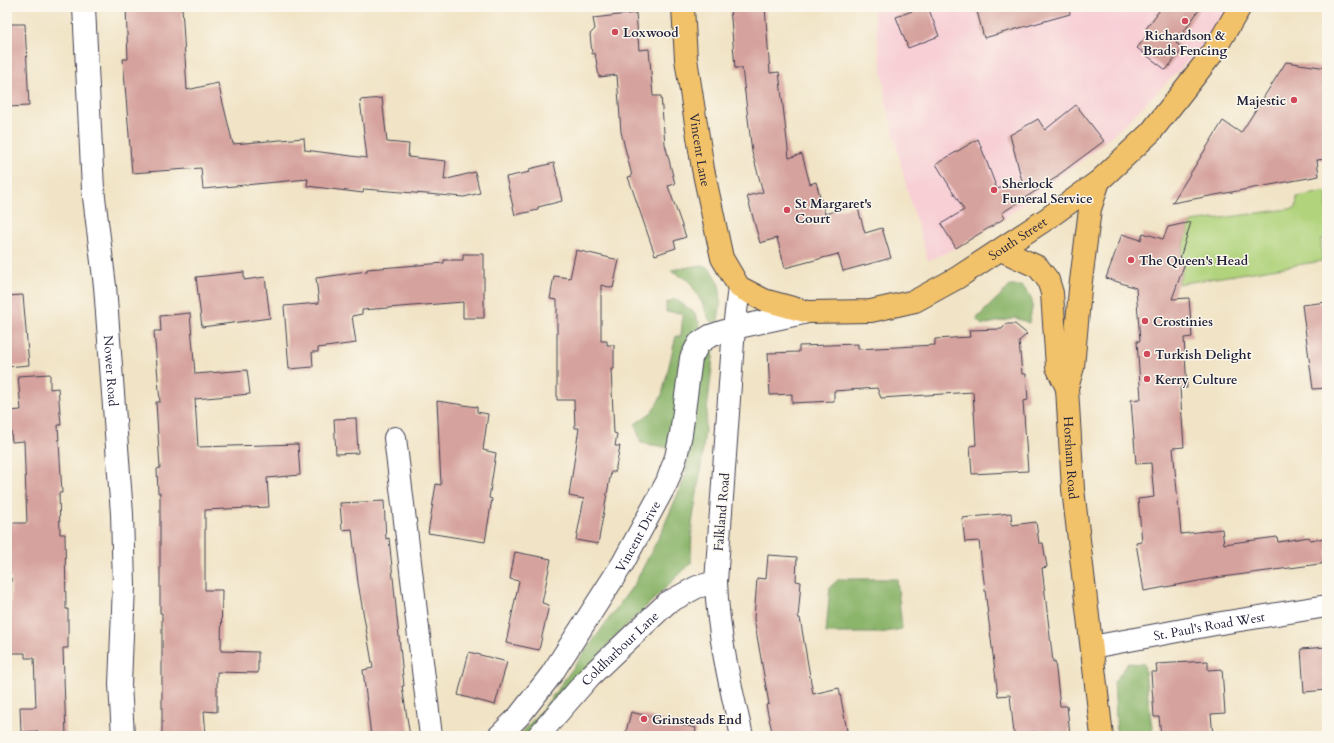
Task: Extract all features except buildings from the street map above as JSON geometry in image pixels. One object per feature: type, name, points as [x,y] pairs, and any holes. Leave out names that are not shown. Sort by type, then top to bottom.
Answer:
[{"type":"main road","name":"Vincent Lane","points":[[683,7],[686,59],[703,169],[722,258],[739,287]]},
{"type":"main road","name":"South Street","points":[[739,287],[764,300],[808,312],[871,311],[915,302],[1001,250],[1099,181],[1150,132],[1212,54],[1240,7]]},
{"type":"main road","name":"Horsham Road","points":[[1099,181],[1090,209],[1080,289],[1074,367],[1067,388],[1074,489],[1102,736]]},
{"type":"main road","points":[[1001,250],[1038,267],[1048,280],[1052,293],[1057,367],[1067,388]]},
{"type":"street","name":"Nower Road","points":[[84,7],[93,189],[105,286],[122,506],[124,585],[120,684],[123,736]]},
{"type":"street","name":"Falkland Road","points":[[739,287],[734,328],[716,582],[718,618],[730,686],[742,736]]},
{"type":"street","name":"South Street","points":[[734,328],[808,312]]},
{"type":"street","name":"Vincent Drive","points":[[499,736],[520,716],[551,675],[623,563],[667,482],[676,458],[681,434],[691,358],[699,343],[710,336],[734,328]]},
{"type":"street","points":[[395,438],[431,736]]},
{"type":"street","name":"Coldharbour Lane","points":[[538,736],[590,676],[667,603],[697,587],[716,582]]},
{"type":"street","name":"St. Paul's Road West","points":[[1092,647],[1215,624],[1327,606]]},
{"type":"shaded area","points":[[873,7],[1228,7],[1218,32],[1121,128],[1084,159],[1005,218],[956,248],[928,261],[906,186],[886,101]]},
{"type":"green space","points":[[1327,191],[1327,238],[1321,239],[1322,261],[1178,284],[1186,260],[1180,258],[1191,222],[1296,208],[1297,197]]},
{"type":"green space","points":[[702,265],[710,269],[715,275],[720,291],[720,308],[717,325],[709,319],[690,282],[671,270]]},
{"type":"green space","points":[[1010,286],[1022,286],[1030,295],[1032,307],[1029,323],[1016,318],[982,325],[976,319]]},
{"type":"green space","points":[[675,299],[695,313],[702,331],[670,448],[641,443],[635,424],[652,412],[662,395],[676,336],[681,336],[683,313],[666,312],[666,303]]},
{"type":"green space","points":[[714,348],[700,475],[692,524],[691,563],[615,637],[527,736],[519,736],[546,705],[635,583],[661,533],[686,475],[697,362],[704,349]]},
{"type":"green space","points":[[839,579],[897,579],[902,629],[880,633],[826,633],[830,587]]},
{"type":"green space","points":[[1128,663],[1144,664],[1153,736],[1117,736],[1114,682]]},
{"type":"place","name":"Richardson & Brads Fencing","points":[[1185,21]]},
{"type":"place","name":"Loxwood","points":[[615,32]]},
{"type":"place","name":"Majestic","points":[[1294,100]]},
{"type":"place","name":"Sherlock Funeral Service","points":[[994,190]]},
{"type":"place","name":"St Margaret's Court","points":[[787,210]]},
{"type":"place","name":"The Queen's Head","points":[[1131,260]]},
{"type":"place","name":"Crostinies","points":[[1145,321]]},
{"type":"place","name":"Turkish Delight","points":[[1147,354]]},
{"type":"place","name":"Kerry Culture","points":[[1147,379]]},
{"type":"place","name":"Grinsteads End","points":[[644,719]]}]
